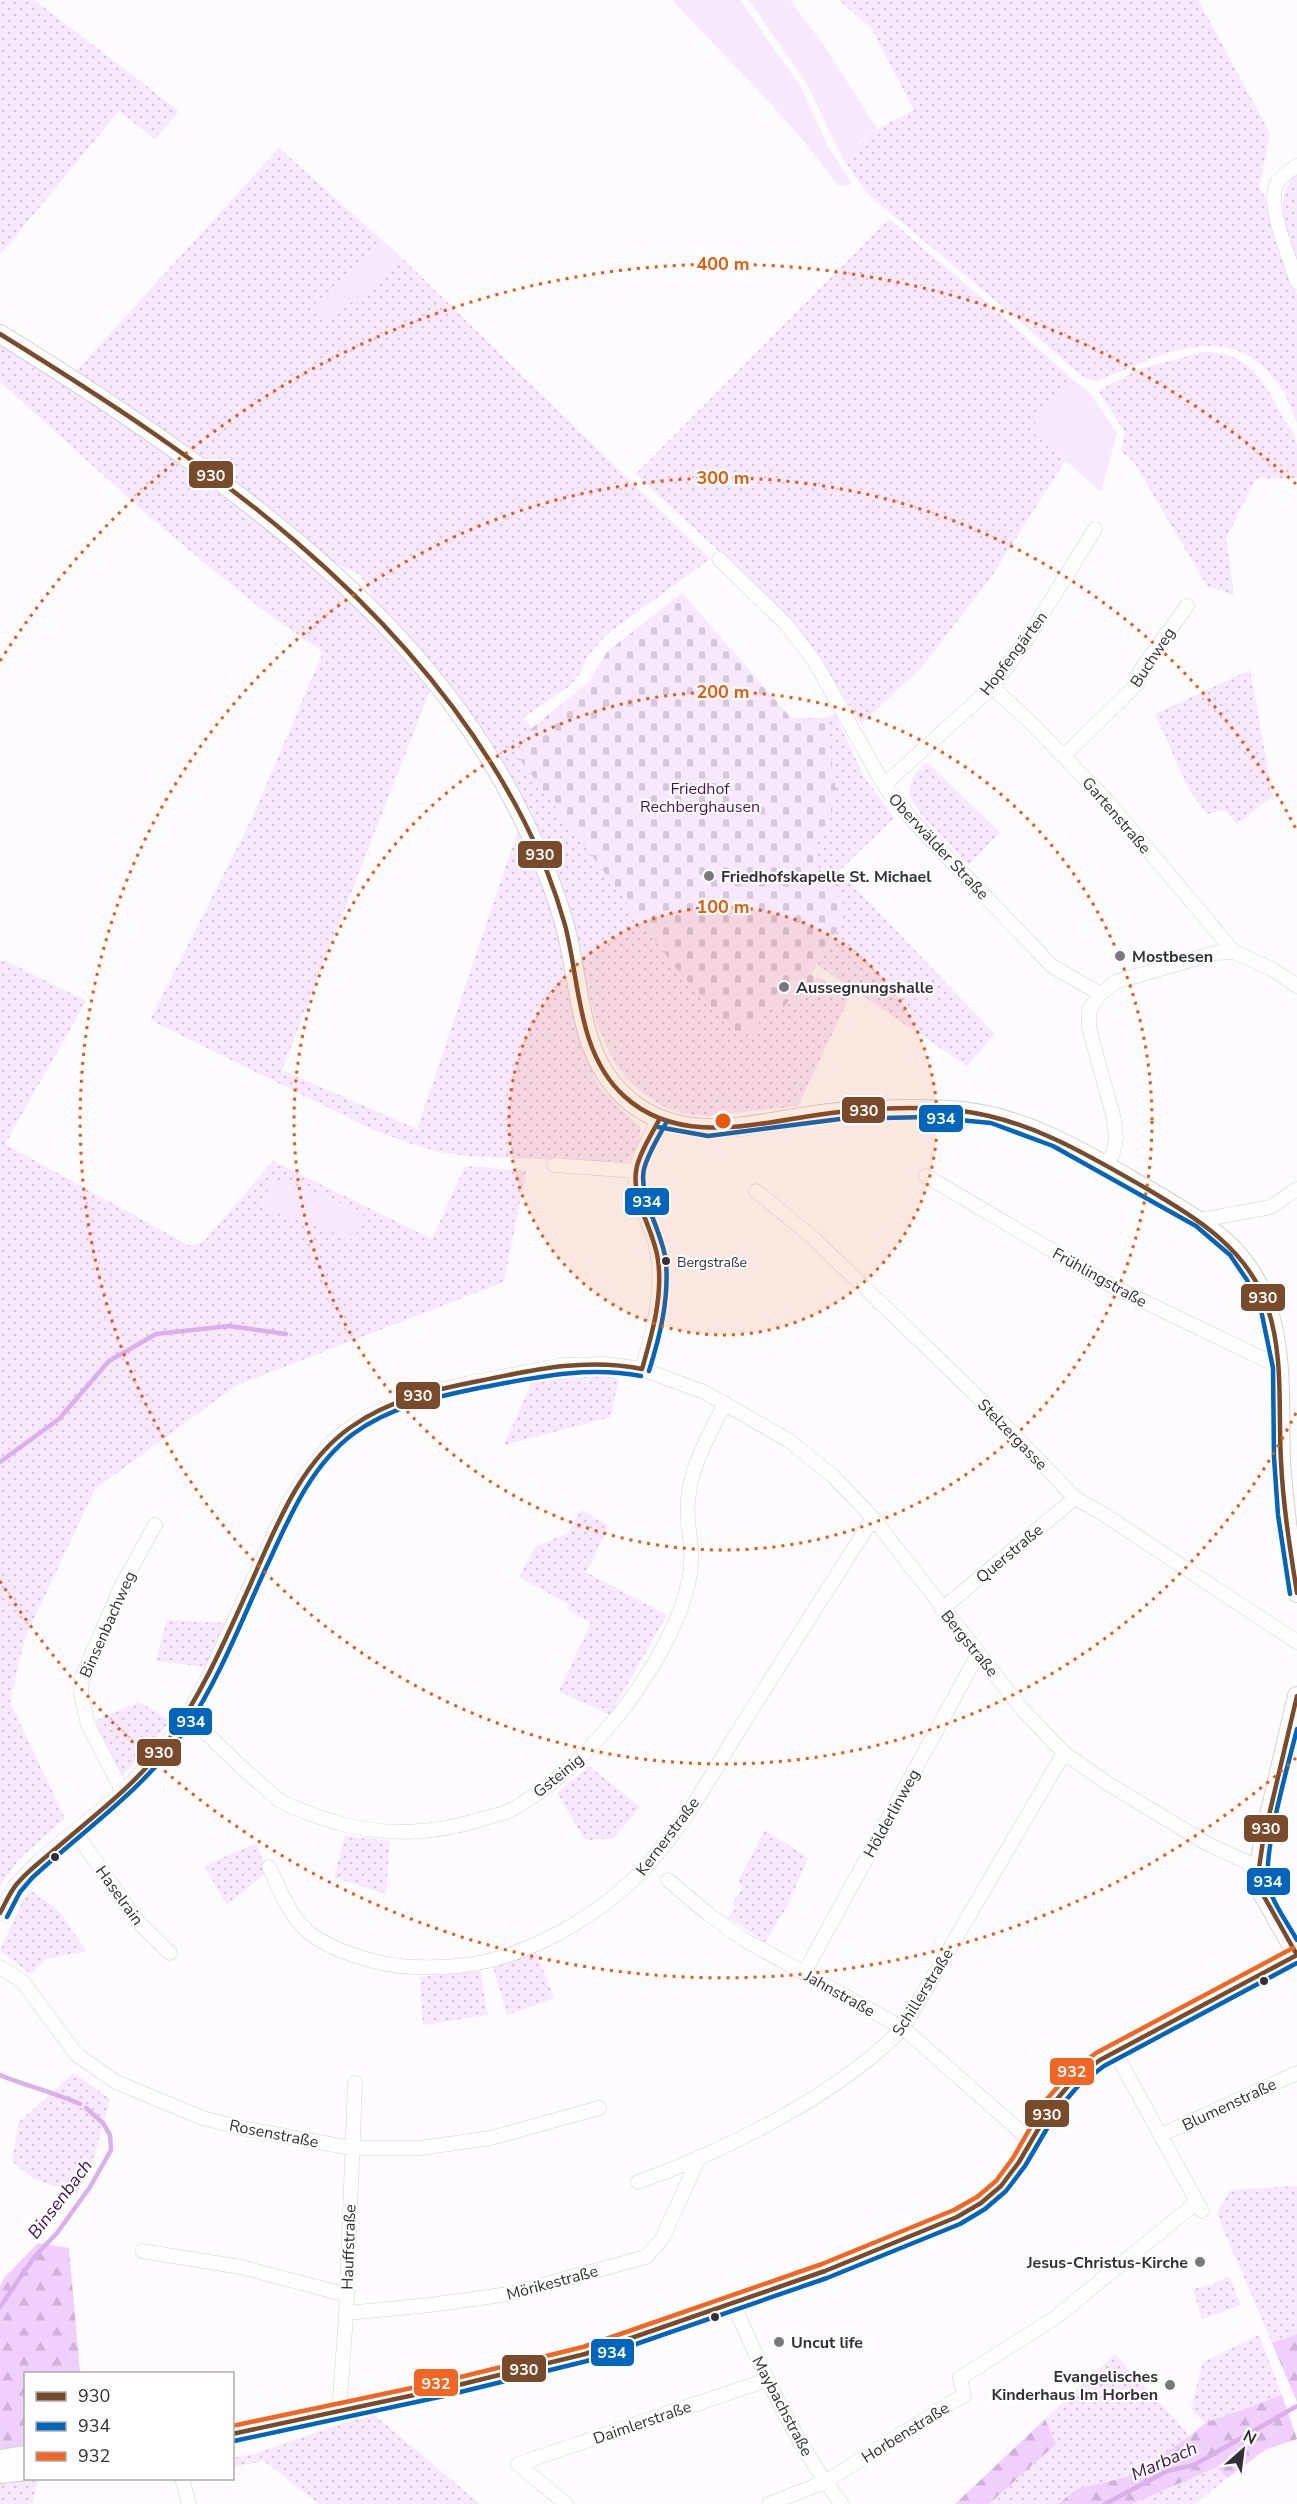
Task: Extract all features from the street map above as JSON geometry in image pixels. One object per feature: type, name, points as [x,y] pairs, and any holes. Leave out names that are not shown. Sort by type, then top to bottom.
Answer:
[{"type":"street","points":[[1297,166],[1276,185],[1274,206],[1297,282]]},
{"type":"street","points":[[0,334],[75,380],[260,511],[318,558],[371,608],[420,662],[475,734],[502,778],[526,825],[565,925],[585,1026],[597,1062],[611,1084],[635,1106],[659,1120],[708,1129],[727,1129],[839,1112],[927,1109],[963,1111],[993,1116],[1056,1138],[1200,1220],[1236,1251],[1254,1275],[1268,1308],[1280,1367],[1281,1457],[1297,1593]]},
{"type":"street","name":"Hopfengärten","points":[[884,785],[992,687],[1027,639],[1095,529]]},
{"type":"street","name":"Oberwälder Straße","points":[[719,559],[786,624],[815,662],[884,785],[913,821],[1052,966],[1100,994]]},
{"type":"street","name":"Buchweg","points":[[1064,756],[1137,684],[1140,671],[1186,606]]},
{"type":"street","name":"Gartenstraße","points":[[992,687],[1064,756],[1110,805],[1234,952]]},
{"type":"street","points":[[1106,1166],[1113,1153],[1116,1139],[1114,1119],[1089,1028],[1089,1010],[1100,994],[1114,982],[1215,952],[1234,952],[1272,969],[1297,986]]},
{"type":"street","points":[[642,1369],[654,1332],[660,1284],[656,1246],[644,1212],[636,1171],[659,1120]]},
{"type":"street","points":[[554,1165],[636,1171]]},
{"type":"street","name":"Frühlingstraße","points":[[926,1176],[1114,1287],[1280,1367]]},
{"type":"street","points":[[1200,1220],[1271,1207],[1297,1189]]},
{"type":"street","name":"Stelzergasse","points":[[756,1191],[812,1237],[972,1391],[1075,1498],[1100,1512],[1297,1642]]},
{"type":"street","name":"Bergstraße","points":[[0,1912],[15,1886],[38,1862],[123,1792],[158,1755],[188,1714],[207,1680],[287,1506],[308,1472],[333,1441],[362,1419],[411,1397],[563,1365],[605,1364],[642,1369],[704,1392],[792,1443],[833,1476],[873,1518],[1022,1709],[1064,1753],[1107,1783],[1206,1843],[1259,1868]]},
{"type":"street","name":"Gsteinig","points":[[188,1714],[234,1761],[280,1800],[300,1810],[356,1828],[386,1832],[457,1827],[511,1810],[580,1759],[608,1729],[633,1695],[660,1649],[679,1612],[692,1572],[692,1548],[687,1527],[688,1498],[699,1457],[725,1403]]},
{"type":"street","name":"Querstraße","points":[[942,1609],[1075,1498]]},
{"type":"street","name":"Kernerstraße","points":[[269,1867],[287,1905],[306,1930],[321,1941],[365,1960],[405,1967],[444,1968],[483,1962],[519,1950],[580,1921],[621,1892],[650,1863],[687,1814],[873,1518]]},
{"type":"street","name":"Binsenbachweg","points":[[123,1792],[88,1725],[81,1694],[82,1677],[121,1587],[155,1525]]},
{"type":"street","name":"Hölderlinweg","points":[[804,1973],[978,1654]]},
{"type":"street","points":[[234,2434],[442,2389],[585,2354],[825,2271],[957,2217],[981,2203],[1001,2186],[1053,2104],[1074,2079],[1115,2052],[1297,1955],[1263,1893],[1259,1868],[1263,1841],[1297,1696]]},
{"type":"street","name":"Schillerstraße","points":[[638,2182],[698,2160],[800,2105],[843,2078],[884,2048],[903,2028],[1064,1753]]},
{"type":"street","name":"Haselrain","points":[[75,1832],[139,1923],[170,1953]]},
{"type":"street","name":"Jahnstraße","points":[[669,1880],[706,1913],[743,1939],[903,2028],[1031,2141]]},
{"type":"street","name":"Rosenstraße","points":[[0,1967],[22,1981],[78,2055],[116,2082],[203,2118],[242,2128],[351,2148],[420,2148],[490,2138],[599,2108]]},
{"type":"street","name":"Horbenstraße","points":[[825,2482],[964,2395],[960,2378],[1055,2318],[1126,2258],[1199,2206],[1115,2052]]},
{"type":"street","name":"Blumenstraße","points":[[1161,2135],[1297,2073]]},
{"type":"street","name":"Hauffstraße","points":[[339,2411],[347,2295],[355,2083]]},
{"type":"street","name":"Mörikestraße","points":[[346,2313],[430,2306],[509,2294],[646,2257],[662,2239],[698,2160]]},
{"type":"street","points":[[142,2251],[240,2267],[347,2295]]},
{"type":"street","name":"Maybachstraße","points":[[733,2303],[767,2380],[825,2482],[842,2504]]},
{"type":"street","name":"Daimlerstraße","points":[[566,2504],[518,2464],[767,2380]]},
{"type":"street","points":[[0,2459],[24,2455]]},
{"type":"street","points":[[0,2474],[24,2470]]},
{"type":"street","points":[[183,2480],[189,2504]]},
{"type":"street","points":[[769,2504],[825,2482]]},
{"type":"green space","points":[[0,0],[34,0],[179,111],[155,139],[119,111],[0,255]]},
{"type":"green space","points":[[672,0],[740,0],[800,86],[828,146],[852,184],[838,186],[800,136]]},
{"type":"green space","points":[[749,0],[790,0],[825,47],[877,129],[859,142],[845,163],[807,84]]},
{"type":"green space","points":[[839,0],[1198,0],[1270,133],[1259,188],[1265,197],[1297,295],[1297,423],[1282,389],[1262,366],[1241,352],[1218,346],[1195,347],[1170,352],[1096,381],[1083,377],[870,196],[845,163],[851,153],[866,138],[914,110],[871,28]]},
{"type":"green space","points":[[279,148],[382,240],[311,308],[326,324],[402,258],[710,559],[607,634],[587,657],[579,675],[568,687],[523,718],[532,728],[516,754],[679,972],[752,1033],[771,1004],[788,1001],[797,1007],[817,976],[849,998],[798,1106],[710,1116],[685,1114],[664,1107],[626,1078],[613,1060],[597,1025],[575,941],[520,797],[490,741],[441,675],[379,608],[360,575],[326,558],[172,438],[76,371]]},
{"type":"green space","points":[[1297,173],[1297,260],[1286,226],[1283,204],[1289,183]]},
{"type":"green space","points":[[889,219],[997,311],[1073,380],[1030,429],[1065,461],[990,579],[921,668],[861,724],[807,639],[769,598],[636,474]]},
{"type":"green space","points":[[382,240],[402,258],[326,324],[311,308]]},
{"type":"green space","points":[[0,341],[233,497],[383,629],[432,685],[282,1070],[417,1129],[519,827],[544,887],[559,939],[586,1057],[594,1077],[601,1089],[640,1127],[637,1151],[629,1162],[477,1157],[442,1153],[374,1130],[150,1020],[253,816],[323,652],[280,622],[197,557],[0,382]]},
{"type":"green space","points":[[1204,352],[1232,357],[1253,370],[1268,391],[1297,445],[1297,478],[1256,479],[1226,538],[1234,595],[1207,586],[1134,462],[1121,451],[1125,432],[1100,394],[1100,390],[1139,369]]},
{"type":"green space","points":[[1073,380],[1089,392],[1117,433],[1101,492],[1030,429]]},
{"type":"green space","name":"Friedhof Rechberghausen","points":[[682,593],[791,718],[825,718],[836,790],[831,816],[814,846],[816,864],[848,912],[811,974],[816,978],[797,1007],[788,1001],[782,1011],[771,1004],[752,1034],[737,1035],[679,972],[516,754],[532,728],[590,681],[607,652]]},
{"type":"green space","points":[[1250,670],[1273,796],[1237,824],[1225,810],[1207,814],[1189,790],[1155,714]]},
{"type":"green space","points":[[835,714],[864,777],[894,818],[839,871],[995,1034],[967,1066],[817,965],[848,912],[816,864],[814,846],[831,816],[836,790],[825,718]]},
{"type":"green space","points":[[927,762],[1000,833],[969,865],[921,814],[909,795],[912,778]]},
{"type":"green space","points":[[0,961],[6,961],[86,1001],[5,1144],[188,1245],[198,1244],[206,1239],[273,1161],[432,1239],[465,1166],[526,1171],[504,1282],[237,1385],[95,1489],[25,1638],[10,1702],[65,1819],[19,1859],[0,1886]],"holes":[[[272,1179],[364,1212],[354,1239],[262,1206]]]},
{"type":"green space","points":[[272,1179],[364,1212],[354,1240],[262,1207]]},
{"type":"green space","points":[[575,1373],[619,1377],[611,1417],[504,1445],[532,1382]]},
{"type":"green space","points":[[581,1510],[609,1526],[586,1572],[667,1615],[610,1715],[559,1691],[591,1623],[567,1609],[569,1604],[519,1577],[535,1547],[568,1533]]},
{"type":"green space","points":[[167,1620],[225,1623],[205,1667],[156,1661]]},
{"type":"green space","points":[[139,1702],[171,1721],[122,1776],[95,1721]]},
{"type":"green space","points":[[589,1766],[640,1807],[614,1838],[585,1840],[557,1793]]},
{"type":"green space","points":[[765,1830],[808,1858],[788,1905],[765,1942],[729,1918],[735,1908],[732,1904],[743,1887],[738,1882]]},
{"type":"green space","points":[[345,1836],[390,1841],[386,1894],[334,1877]]},
{"type":"green space","points":[[256,1843],[267,1872],[227,1905],[204,1866]]},
{"type":"green space","points":[[32,1891],[58,1910],[86,1951],[46,1959],[31,1974],[0,1951],[24,1898]]},
{"type":"green space","points":[[535,1950],[554,1998],[507,2015],[493,1966]]},
{"type":"green space","points":[[480,1971],[488,2015],[423,2025],[420,1977]]},
{"type":"green space","points":[[74,2073],[110,2099],[95,2154],[77,2194],[32,2178],[12,2161],[19,2122]]},
{"type":"green space","points":[[1297,2186],[1297,2334],[1272,2343],[1217,2214],[1230,2190]]},
{"type":"green space","points":[[38,2243],[69,2248],[80,2372],[24,2372],[24,2447],[0,2451],[0,2287],[4,2278]]},
{"type":"green space","points":[[1229,2276],[1241,2305],[1202,2319],[1193,2289],[1212,2285]]},
{"type":"green space","points":[[1297,2334],[1297,2402],[1272,2343]]},
{"type":"green space","points":[[1259,2335],[1282,2395],[1205,2423],[1191,2409],[1203,2362]]},
{"type":"green space","points":[[1115,2354],[1190,2436],[1131,2476],[1077,2489],[1058,2504],[989,2504],[1056,2444],[1045,2419]]},
{"type":"green space","points":[[1282,2395],[1297,2439],[1265,2450],[1227,2478],[1217,2467],[1132,2504],[1058,2504],[1077,2489],[1131,2476],[1190,2436],[1205,2423]]},
{"type":"green space","points":[[372,2413],[480,2504],[319,2504],[264,2461],[234,2467],[234,2458],[254,2454]]},
{"type":"green space","points":[[1045,2419],[1056,2444],[989,2504],[955,2504]]},
{"type":"green space","points":[[1217,2467],[1227,2478],[1195,2504],[1132,2504]]},
{"type":"green space","points":[[0,2480],[38,2480],[32,2504],[0,2504]]},
{"type":"waterway","points":[[0,1462],[59,1419],[109,1361],[156,1334],[229,1326],[286,1334]]},
{"type":"waterway","name":"Binsenbach","points":[[0,2075],[80,2104]]},
{"type":"waterway","name":"Binsenbach","points":[[0,2307],[35,2256],[57,2233],[90,2187],[111,2150],[110,2135],[103,2123],[86,2108]]},
{"type":"waterway","name":"Marbach","points":[[1105,2504],[1167,2471],[1194,2465],[1297,2406]]},
{"type":"transit line","name":"930","points":[[0,334],[152,432],[226,485],[296,542],[363,603],[424,670],[478,742],[530,833],[552,885],[565,925],[582,1016],[589,1038],[597,1059],[609,1079],[624,1096],[648,1113],[673,1123],[700,1127],[756,1125],[840,1112],[916,1108],[962,1111],[1012,1122],[1082,1152],[1168,1201],[1204,1225],[1235,1253],[1259,1288],[1273,1328],[1278,1365],[1283,1494],[1297,1593]]},
{"type":"transit line","name":"934","points":[[658,1127],[708,1136],[840,1119],[927,1117],[991,1123],[1053,1146],[1196,1226],[1230,1255],[1247,1280],[1261,1310],[1273,1368],[1274,1457],[1278,1515],[1290,1594]]},
{"type":"transit line","name":"930","points":[[642,1369],[656,1315],[659,1274],[656,1248],[639,1201],[635,1178],[641,1154],[659,1120]]},
{"type":"transit line","name":"934","points":[[649,1371],[663,1318],[667,1276],[664,1251],[644,1192],[643,1180],[648,1157],[666,1123]]},
{"type":"transit line","name":"930","points":[[0,1913],[14,1888],[26,1874],[129,1785],[166,1744],[191,1706],[213,1666],[291,1498],[317,1459],[333,1442],[351,1427],[382,1409],[414,1396],[449,1387],[563,1366],[602,1365],[642,1369]]},
{"type":"transit line","name":"934","points":[[7,1917],[20,1892],[32,1878],[134,1789],[153,1770],[187,1727],[222,1665],[304,1490],[326,1460],[353,1434],[399,1409],[450,1394],[523,1380],[582,1372],[641,1376]]},
{"type":"transit line","name":"930","points":[[1297,1696],[1263,1841],[1259,1868],[1262,1893],[1297,1955]]},
{"type":"transit line","name":"934","points":[[1297,1729],[1268,1858],[1270,1891],[1297,1940]]},
{"type":"transit line","name":"932","points":[[234,2426],[440,2382],[583,2347],[822,2264],[954,2210],[977,2197],[996,2181],[1013,2158],[1047,2099],[1069,2074],[1096,2053],[1293,1948]]},
{"type":"transit line","name":"930","points":[[234,2434],[442,2389],[585,2354],[825,2271],[957,2217],[981,2203],[1001,2186],[1019,2162],[1053,2104],[1074,2079],[1100,2060],[1297,1955]]},
{"type":"transit line","name":"934","points":[[234,2441],[444,2396],[587,2361],[827,2278],[960,2224],[985,2209],[1006,2191],[1025,2166],[1059,2108],[1079,2085],[1104,2066],[1297,1963]]},
{"type":"place","name":"Friedhofskapelle St. Michael","points":[[709,876]]},
{"type":"place","name":"Mostbesen","points":[[1120,956]]},
{"type":"place","name":"Aussegnungshalle","points":[[784,987]]},
{"type":"place","name":"Bergstraße","points":[[666,1261]]},
{"type":"place","name":"Jesus-Christus-Kirche","points":[[1200,2262]]},
{"type":"place","name":"Uncut life","points":[[779,2342]]},
{"type":"place","name":"Evangelisches Kinderhaus Im Horben","points":[[1170,2385]]}]
